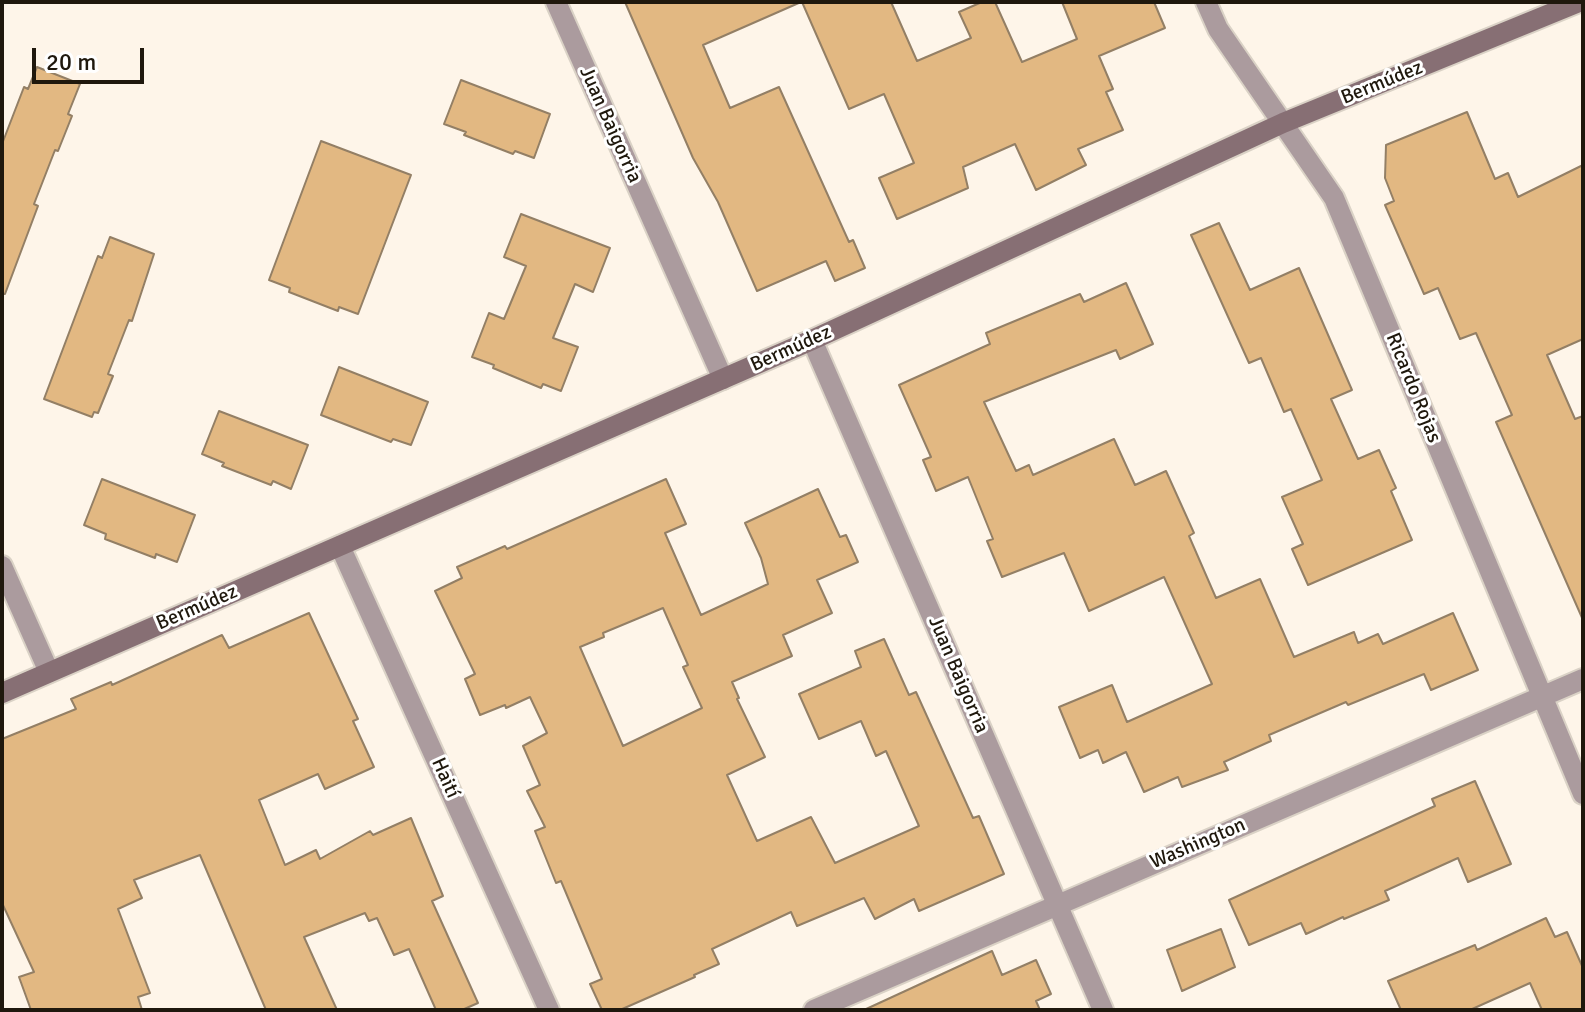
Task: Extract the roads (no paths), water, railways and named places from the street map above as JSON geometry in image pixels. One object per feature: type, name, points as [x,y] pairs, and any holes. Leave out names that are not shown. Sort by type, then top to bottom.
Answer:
[{"type":"main road","name":"Bermúdez","points":[[2,693],[812,340],[1283,123],[1579,2]]},
{"type":"street","name":"Juan Baigorria","points":[[556,2],[723,379]]},
{"type":"street","name":"Ricardo Rojas","points":[[1206,2],[1218,29],[1334,198],[1583,794]]},
{"type":"street","name":"Juan Baigorria","points":[[812,340],[1103,1010]]},
{"type":"street","name":"Haití","points":[[340,546],[549,1010]]},
{"type":"street","points":[[2,566],[49,672]]},
{"type":"street","name":"Washington","points":[[814,1010],[1583,679]]}]
